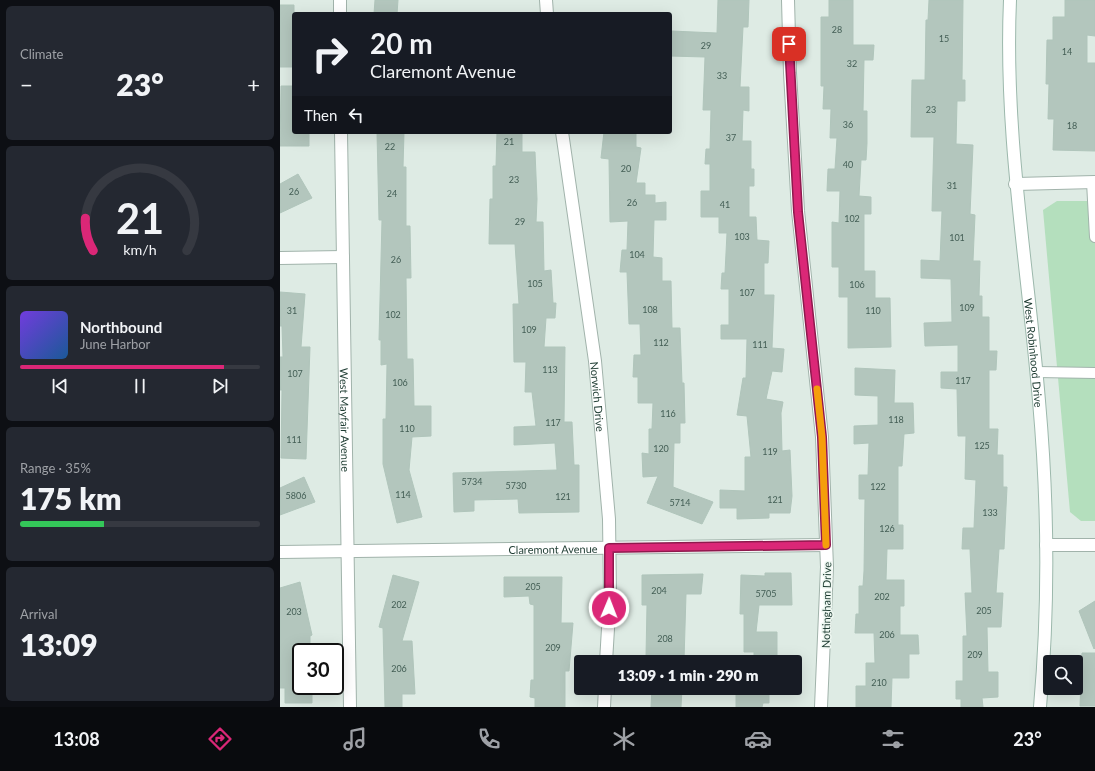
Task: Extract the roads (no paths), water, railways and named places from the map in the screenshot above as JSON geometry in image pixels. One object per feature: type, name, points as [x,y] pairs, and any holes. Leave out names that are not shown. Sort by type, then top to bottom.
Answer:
[{"type":"street","points":[[340,0],[340,12]]},
{"type":"street","points":[[546,0],[547,12]]},
{"type":"street","name":"Nottingham Drive","points":[[788,0],[790,74],[798,212],[822,437],[826,545],[824,653],[821,707]]},
{"type":"street","name":"West Robinhood Drive","points":[[1010,0],[1008,25],[1015,184],[1036,372],[1043,455],[1046,545],[1046,608],[1040,707]]},
{"type":"street","name":"West Mayfair Avenue","points":[[341,134],[349,551],[350,707]]},
{"type":"street","name":"Norwich Drive","points":[[562,134],[595,362],[609,519],[610,595],[606,655]]},
{"type":"street","points":[[1015,184],[1094,182]]},
{"type":"street","points":[[280,258],[343,257]]},
{"type":"street","points":[[1046,545],[1095,544]]},
{"type":"street","name":"Claremont Avenue","points":[[280,552],[826,545]]},
{"type":"street","points":[[604,707],[605,695]]},
{"type":"lane","points":[[1094,182],[1095,237]]},
{"type":"lane","points":[[1036,372],[1095,373]]}]
